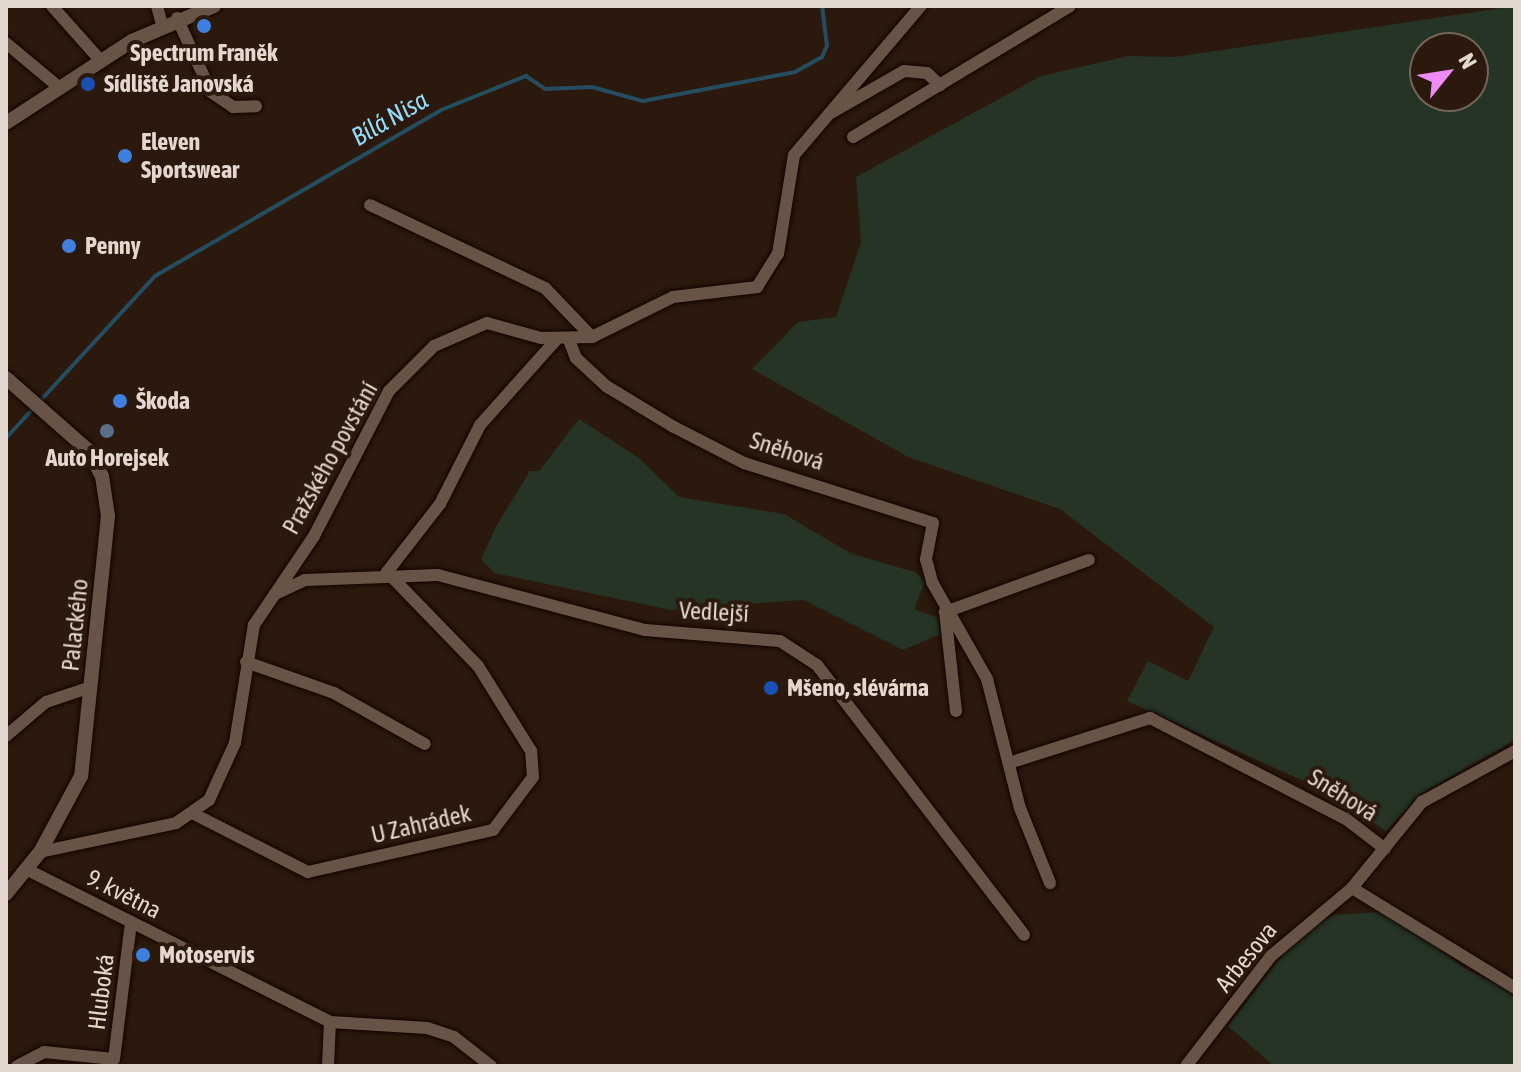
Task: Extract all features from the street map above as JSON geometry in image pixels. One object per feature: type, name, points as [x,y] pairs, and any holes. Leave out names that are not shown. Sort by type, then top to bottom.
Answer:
[{"type":"street","points":[[157,6],[162,25]]},
{"type":"street","points":[[6,123],[162,25],[214,6]]},
{"type":"street","name":"Pražského povstání","points":[[194,814],[221,782],[235,743],[254,625],[314,536],[389,391],[434,346],[487,323],[563,339],[592,337],[673,297],[740,292],[770,277],[785,174],[828,115],[921,6]]},
{"type":"street","points":[[853,137],[1070,6]]},
{"type":"street","points":[[53,9],[101,61]]},
{"type":"street","points":[[177,18],[211,92],[233,107],[256,106]]},
{"type":"street","points":[[6,43],[60,88]]},
{"type":"street","name":"Pražského povstání","points":[[828,115],[904,71],[927,73],[940,85]]},
{"type":"street","points":[[370,205],[545,288],[592,337]]},
{"type":"street","points":[[387,572],[440,504],[480,425],[563,339]]},
{"type":"street","name":"Sněhová","points":[[563,339],[576,358],[606,386],[674,427],[744,463],[933,523],[926,559],[945,612],[987,679],[1012,762],[1020,808],[1050,883]]},
{"type":"street","name":"Palackého","points":[[6,378],[88,450],[105,491],[91,687],[81,776],[40,852],[6,894]]},
{"type":"street","points":[[945,612],[1089,560]]},
{"type":"street","name":"Vedlejší","points":[[272,595],[305,580],[387,572],[438,575],[645,630],[780,641],[817,665],[1024,935]]},
{"type":"street","name":"U Zahrádek","points":[[194,814],[308,872],[493,830],[533,777],[531,751],[478,666],[387,572]]},
{"type":"street","name":"Sněhová","points":[[945,612],[956,711]]},
{"type":"street","points":[[246,662],[334,693],[425,744]]},
{"type":"street","points":[[6,736],[46,702],[91,687]]},
{"type":"street","name":"Sněhová","points":[[1012,762],[1150,718],[1346,819],[1385,849]]},
{"type":"street","name":"Arbesova","points":[[1186,1066],[1271,956],[1352,888],[1422,802],[1515,751]]},
{"type":"street","points":[[40,852],[194,814]]},
{"type":"street","name":"9. května","points":[[26,869],[330,1022],[427,1028],[454,1037],[491,1066]]},
{"type":"street","points":[[1352,888],[1515,988]]},
{"type":"street","name":"Hluboká","points":[[17,1066],[44,1052],[114,1059],[131,923]]},
{"type":"street","points":[[328,1066],[330,1022]]},
{"type":"green space","points":[[1515,6],[1515,740],[1419,795],[1386,831],[1321,789],[1127,701],[1148,661],[1188,681],[1214,627],[1060,509],[908,457],[752,369],[798,322],[836,317],[861,242],[856,177],[1041,76],[1128,56],[1175,57]]},
{"type":"green space","points":[[579,419],[639,458],[679,497],[784,514],[852,554],[915,572],[925,582],[914,609],[938,618],[941,634],[903,650],[803,600],[671,610],[494,573],[481,559],[497,525],[530,471],[539,471]]},
{"type":"green space","points":[[1391,911],[1464,968],[1515,992],[1515,1066],[1274,1066],[1228,1026],[1296,938],[1333,915]]},
{"type":"waterway","name":"Bílá Nisa","points":[[6,438],[155,276],[441,110],[526,76],[545,89],[592,87],[643,101],[795,72],[822,57],[827,46],[822,6]]},
{"type":"place","name":"Spectrum Franěk","points":[[204,26]]},
{"type":"place","name":"Sídliště Janovská","points":[[88,84]]},
{"type":"place","name":"Eleven Sportswear","points":[[125,156]]},
{"type":"place","name":"Penny","points":[[69,246]]},
{"type":"place","name":"Škoda","points":[[120,401]]},
{"type":"place","name":"Auto Horejsek","points":[[107,431]]},
{"type":"place","name":"Mšeno, slévárna","points":[[771,688]]},
{"type":"place","name":"Motoservis","points":[[143,955]]}]
